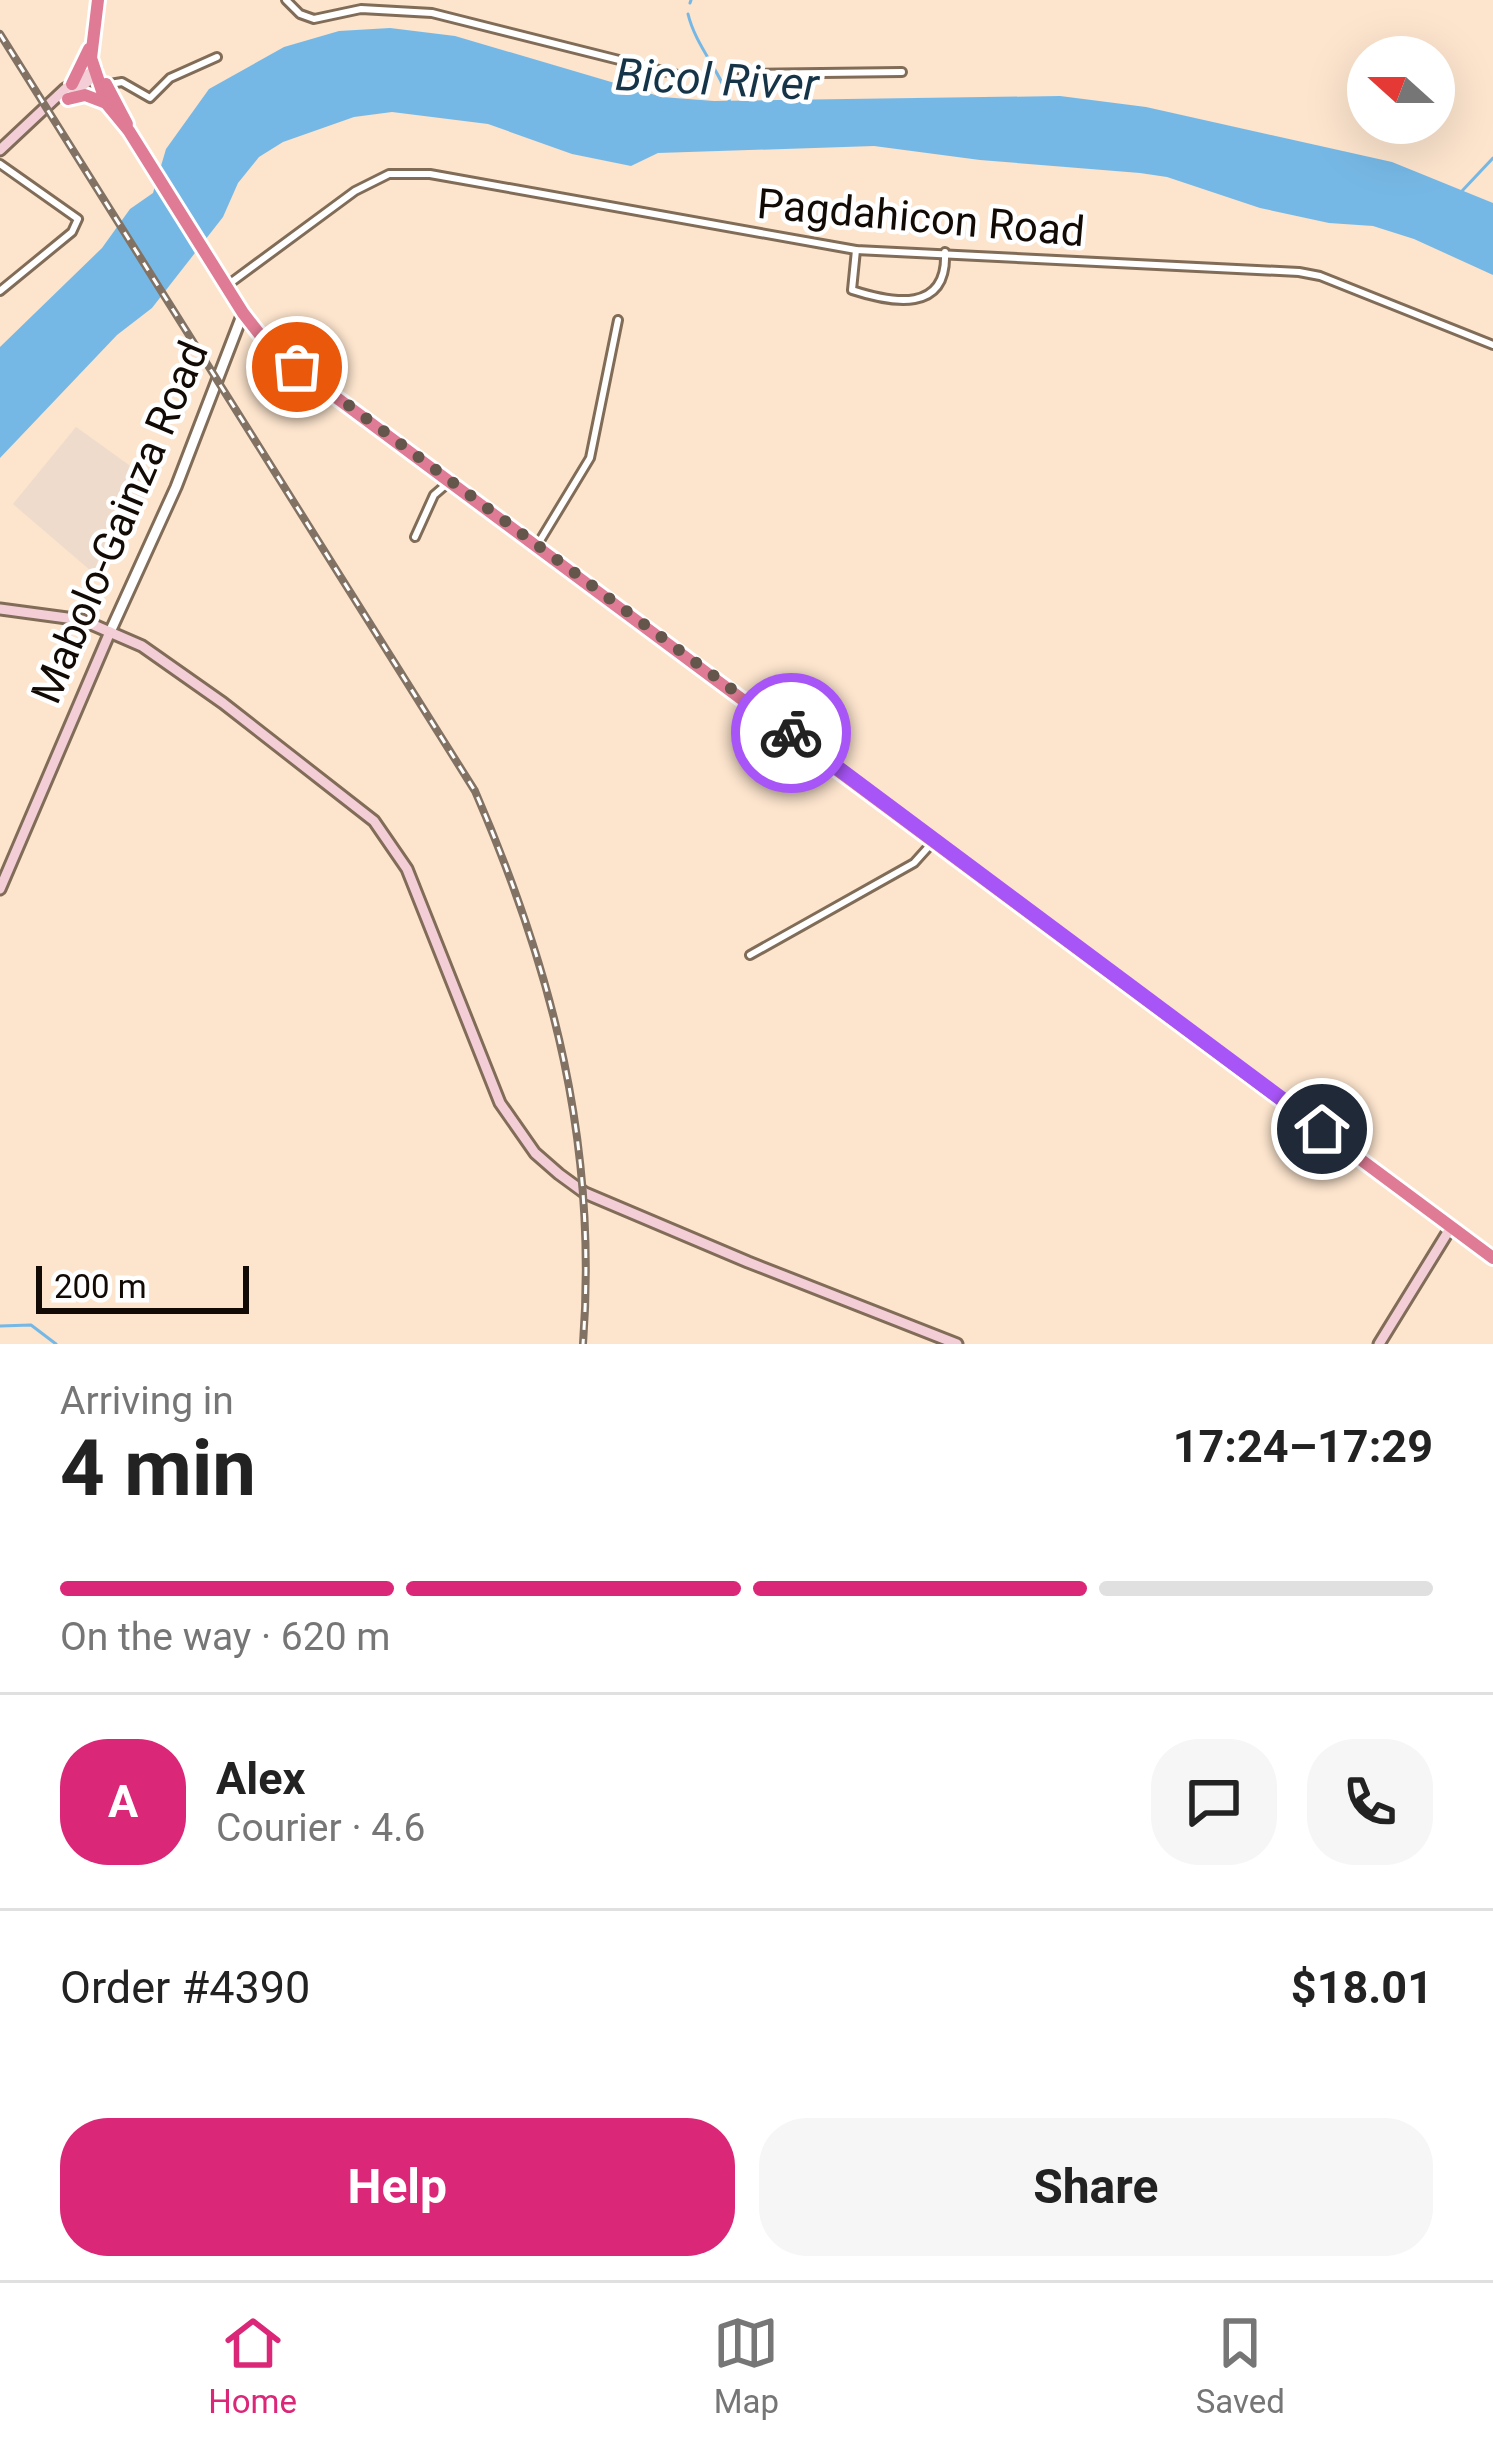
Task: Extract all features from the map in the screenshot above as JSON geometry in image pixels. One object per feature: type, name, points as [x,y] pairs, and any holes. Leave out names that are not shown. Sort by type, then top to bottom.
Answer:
[{"type":"highway","points":[[72,84],[83,66],[97,3]]},
{"type":"highway","points":[[97,3],[99,73],[148,162],[243,313],[271,349],[1493,1258]]},
{"type":"highway","points":[[92,36],[106,103],[129,131]]},
{"type":"highway","points":[[68,99],[85,94],[106,103]]},
{"type":"main road","points":[[0,150],[72,84],[99,73]]},
{"type":"main road","points":[[47,108],[68,99],[99,73]]},
{"type":"main road","points":[[0,609],[82,620],[142,646],[374,821],[407,869],[500,1103],[535,1153],[559,1174],[585,1192],[748,1262],[957,1344]]},
{"type":"main road","name":"Mabolo-Gainza Road","points":[[0,889],[110,632]]},
{"type":"main road","points":[[1379,1344],[1451,1227]]},
{"type":"street","points":[[286,0],[300,14],[314,19],[361,9],[432,13],[675,74]]},
{"type":"street","points":[[99,73],[150,98],[170,78],[217,57]]},
{"type":"street","points":[[742,74],[902,72]]},
{"type":"street","points":[[0,164],[78,219],[72,232],[0,291]]},
{"type":"street","name":"Pagdahicon Road","points":[[226,286],[355,191],[388,174],[430,174],[856,250],[1299,272],[1320,276],[1493,345]]},
{"type":"street","points":[[856,250],[852,290],[893,303],[925,296],[938,284],[946,272],[945,252]]},
{"type":"street","name":"Mabolo-Gainza Road","points":[[110,632],[193,445],[243,313]]},
{"type":"street","points":[[538,544],[590,458],[618,320]]},
{"type":"street","points":[[415,537],[434,495],[451,480]]},
{"type":"street","points":[[750,955],[914,863],[938,843]]},
{"type":"shaded area","points":[[76,427],[154,483],[97,576],[13,504]]},
{"type":"water","points":[[390,28],[455,36],[662,97],[714,101],[1060,96],[1146,107],[1392,162],[1493,203],[1493,275],[1373,226],[1329,223],[1260,208],[1167,177],[1140,173],[874,146],[658,153],[631,166],[572,154],[488,124],[392,112],[354,117],[283,142],[259,157],[238,183],[223,217],[152,308],[117,335],[0,458],[0,347],[102,248],[130,209],[153,193],[166,149],[209,89],[284,47],[339,31]]},
{"type":"waterway","name":"Bicol River","points":[[688,14],[730,103]]},
{"type":"waterway","points":[[1462,191],[1493,158]]},
{"type":"waterway","points":[[0,1326],[31,1325],[56,1344]]},
{"type":"railway","points":[[0,34],[475,791],[527,926],[564,1061],[583,1199],[583,1344]]},
{"type":"way so far","points":[[297,367],[791,733]]},
{"type":"route","points":[[791,733],[1322,1129]]}]
